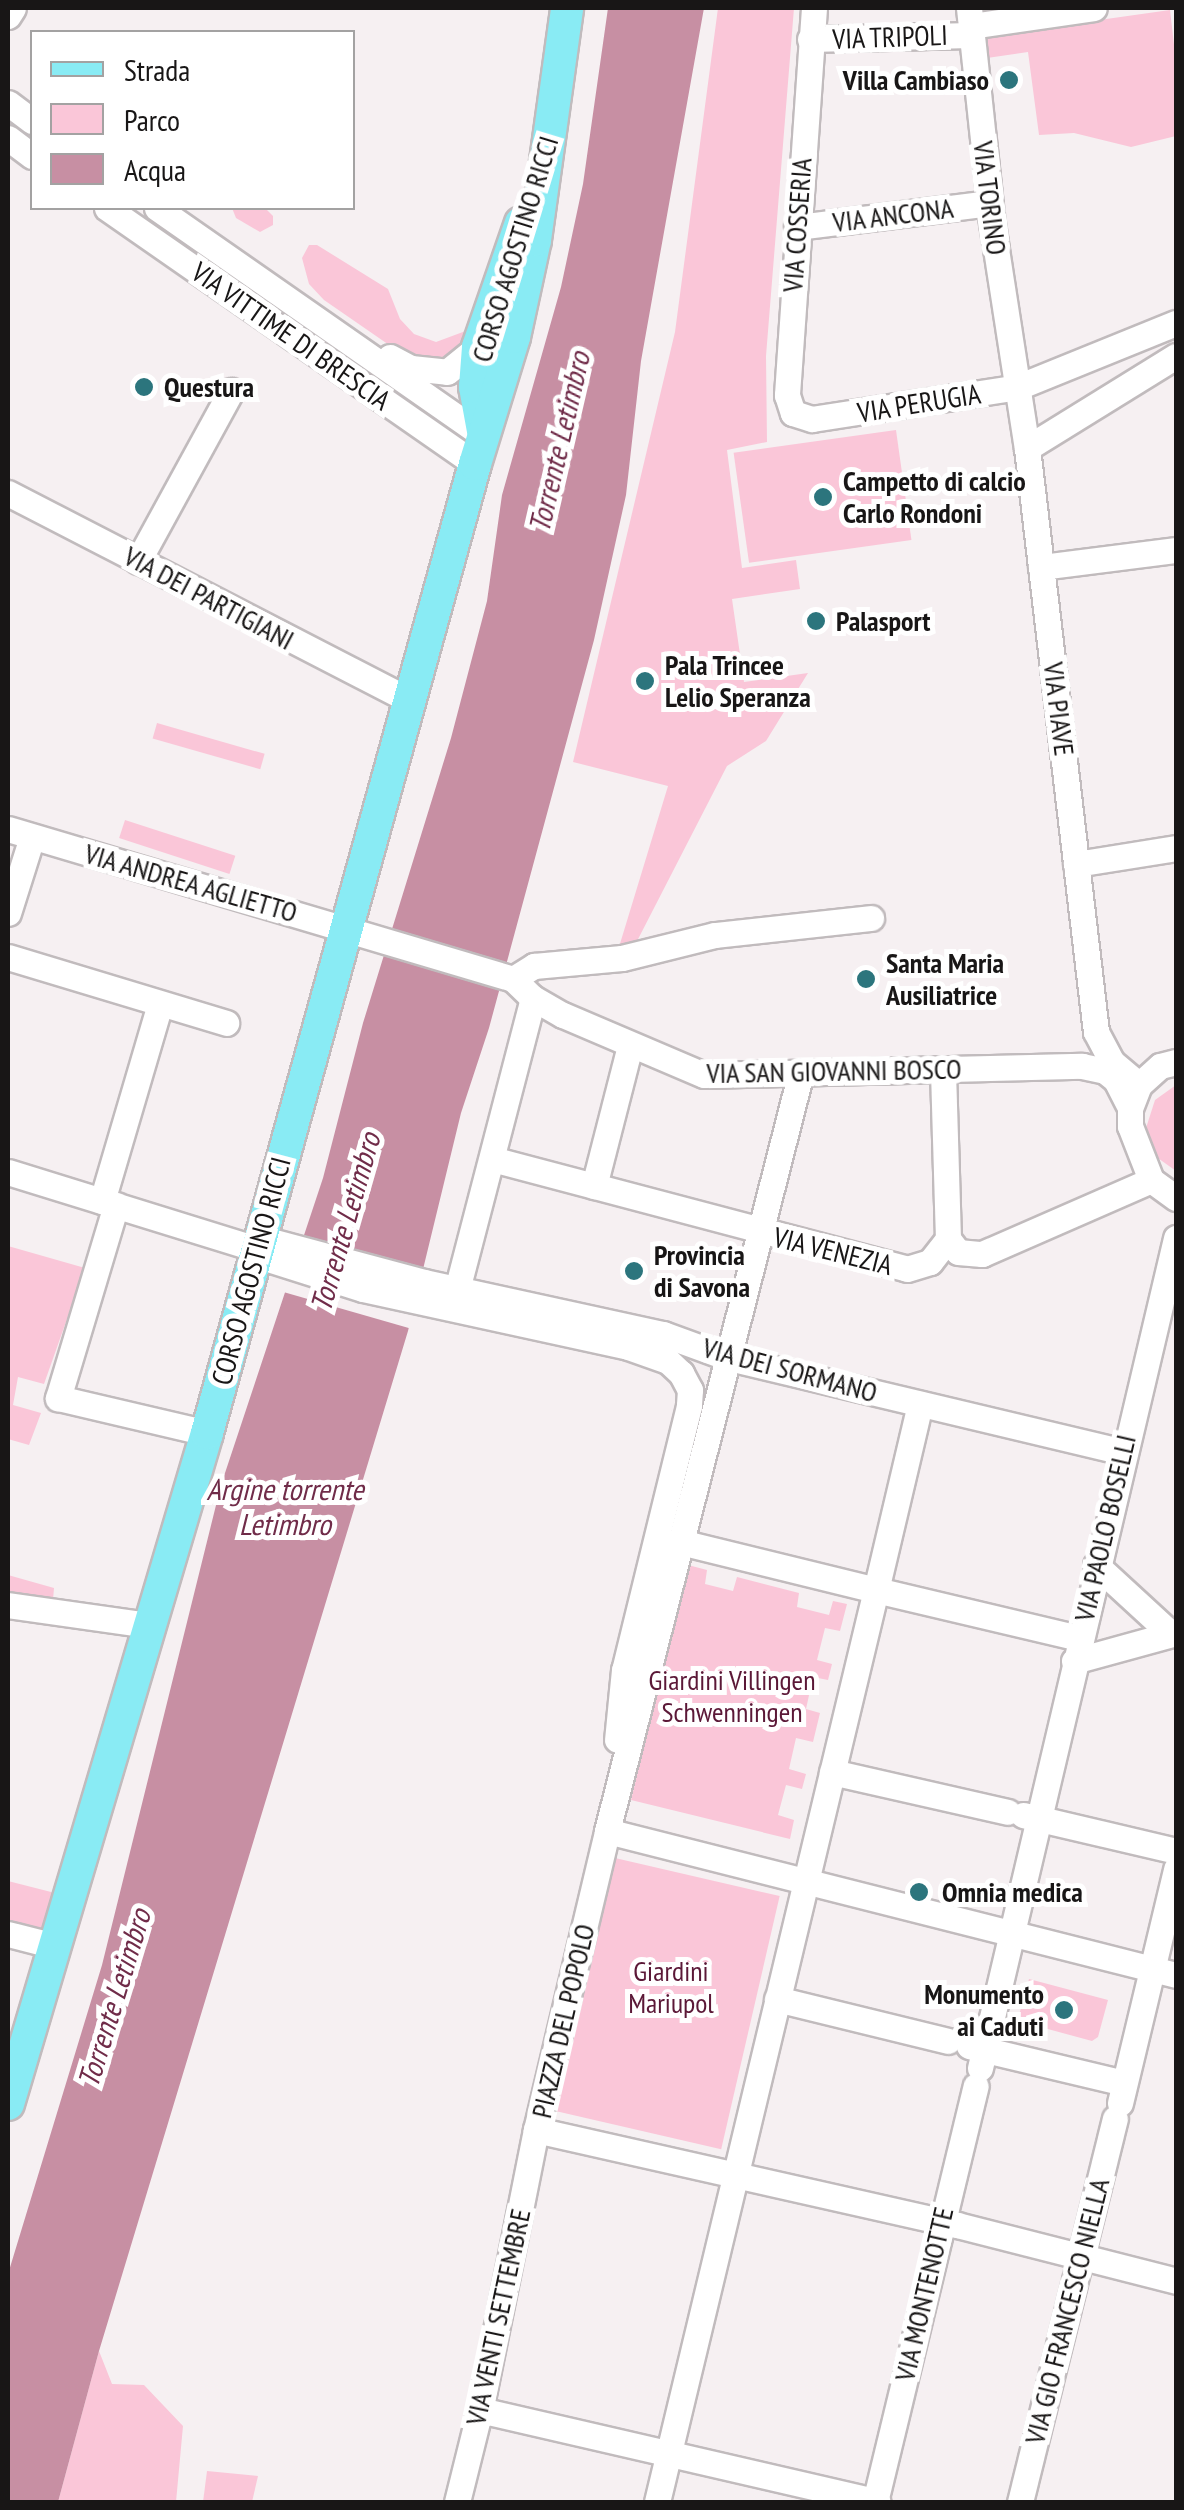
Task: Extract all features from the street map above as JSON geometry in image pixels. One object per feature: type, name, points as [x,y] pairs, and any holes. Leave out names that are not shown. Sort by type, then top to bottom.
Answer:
[{"type":"main road","name":"CORSO AGOSTINO RICCI","points":[[8,2104],[207,1433],[276,1253],[361,933],[412,701],[514,337],[554,122],[566,8]]},
{"type":"main road","name":"CORSO AGOSTINO RICCI","points":[[480,450],[475,388],[478,347],[554,122]]},
{"type":"street","points":[[8,16],[12,8]]},
{"type":"street","name":"VIA COSSERIA","points":[[814,8],[787,401],[799,417],[821,418]]},
{"type":"street","name":"VIA TRIPOLI","points":[[810,40],[1094,8]]},
{"type":"street","name":"VIA TORINO","points":[[970,23],[990,203],[1018,387]]},
{"type":"street","points":[[8,104],[30,120]]},
{"type":"street","points":[[8,138],[30,154]]},
{"type":"street","name":"VIA ANCONA","points":[[797,227],[990,203]]},
{"type":"street","name":"VIA VITTIME DI BRESCIA","points":[[110,210],[480,450]]},
{"type":"street","name":"VIA VITTIME DI BRESCIA","points":[[160,210],[334,331],[480,450]]},
{"type":"street","name":"VIA PERUGIA","points":[[821,418],[1018,387],[1176,324]]},
{"type":"street","name":"VIA VITTIME DI BRESCIA","points":[[334,331],[355,334],[411,368],[430,373],[448,372],[478,347]]},
{"type":"street","points":[[1027,448],[1176,356]]},
{"type":"street","name":"VIA PIAVE","points":[[1018,387],[1096,1032],[1134,1097]]},
{"type":"street","points":[[138,561],[231,391]]},
{"type":"street","name":"VIA DEI PARTIGIANI","points":[[8,493],[412,701]]},
{"type":"street","points":[[1041,568],[1176,550]]},
{"type":"street","points":[[8,913],[20,833]]},
{"type":"street","name":"VIA ANDREA AGLIETTO","points":[[20,833],[513,979]]},
{"type":"street","points":[[1076,864],[1176,848]]},
{"type":"street","points":[[513,979],[534,966],[644,951],[715,935],[871,918]]},
{"type":"street","points":[[8,957],[226,1023]]},
{"type":"street","name":"VIA SAN GIOVANNI BOSCO","points":[[513,979],[533,998],[630,1046],[704,1075],[800,1076],[1082,1066]]},
{"type":"street","points":[[456,1289],[533,998]]},
{"type":"street","points":[[160,1004],[58,1398],[207,1433]]},
{"type":"street","name":"VIA PIAVE","points":[[1082,1066],[1096,1032]]},
{"type":"street","points":[[594,1186],[630,1046]]},
{"type":"street","points":[[1176,1062],[1160,1066],[1134,1097],[1133,1141],[1150,1180],[1176,1198]]},
{"type":"street","points":[[1082,1066],[1105,1072],[1134,1097]]},
{"type":"street","points":[[943,1071],[948,1239],[958,1252],[982,1254],[1150,1180]]},
{"type":"street","name":"PIAZZA DEL POPOLO","points":[[800,1076],[621,1774],[536,2130],[940,2222],[1176,2281]]},
{"type":"street","name":"VIA VENEZIA","points":[[492,1159],[907,1269],[930,1262],[948,1239]]},
{"type":"street","name":"VIA DEI SORMANO","points":[[8,1172],[276,1253],[668,1361],[690,1390],[689,1406],[624,1670],[617,1745],[621,1774]]},
{"type":"street","name":"VIA PAOLO BOSELLI","points":[[1010,1934],[1023,1815],[1076,1650],[1176,1238]]},
{"type":"street","name":"VIA DEI SORMANO","points":[[422,1294],[456,1289],[663,1334],[729,1358],[1122,1452]]},
{"type":"street","points":[[657,2502],[920,1404]]},
{"type":"street","points":[[680,1542],[876,1590],[1076,1650],[1174,1633]]},
{"type":"street","points":[[1096,1565],[1174,1633]]},
{"type":"street","points":[[8,1605],[148,1625]]},
{"type":"street","points":[[832,1772],[1176,1852]]},
{"type":"street","points":[[607,1831],[1164,1972]]},
{"type":"street","name":"VIA GIO FRANCESCO NIELLA","points":[[1020,2502],[1120,2102],[1164,1972],[1176,1869]]},
{"type":"street","points":[[8,1934],[54,1946]]},
{"type":"street","name":"VIA MONTENOTTE","points":[[876,2502],[940,2222],[971,2058],[1010,1934]]},
{"type":"street","points":[[777,1999],[1120,2102]]},
{"type":"street","name":"VIA VENTI SETTEMBRE","points":[[457,2502],[480,2410],[536,2130]]},
{"type":"street","points":[[480,2410],[876,2502]]},
{"type":"green space","points":[[718,8],[794,8],[766,356],[767,442],[727,450],[742,568],[796,560],[800,589],[732,599],[744,682],[808,673],[766,741],[727,766],[634,947],[619,947],[668,786],[573,762],[675,332]]},
{"type":"green space","points":[[1170,10],[1176,62],[1176,136],[1131,147],[1074,133],[1039,135],[1028,52],[987,58],[985,36]]},
{"type":"green space","points":[[233,210],[267,210],[273,216],[273,225],[260,232],[236,218]]},
{"type":"green space","points":[[309,245],[317,245],[388,289],[400,319],[414,334],[436,342],[471,329],[466,341],[446,362],[430,362],[392,347],[324,300],[309,284],[302,258]]},
{"type":"green space","name":"Campetto di calcio Carlo Rondoni","points":[[896,430],[911,540],[749,563],[734,453]]},
{"type":"green space","points":[[157,723],[265,754],[260,769],[153,738]]},
{"type":"green space","points":[[125,820],[235,856],[229,874],[119,838]]},
{"type":"green space","points":[[1176,1085],[1176,1171],[1155,1156],[1146,1128],[1155,1100]]},
{"type":"green space","points":[[8,1246],[85,1268],[44,1384],[18,1377],[13,1405],[41,1413],[29,1445],[8,1439]]},
{"type":"green space","name":"Giardini Villingen Schwenningen","points":[[688,1565],[707,1570],[705,1584],[733,1591],[737,1577],[799,1593],[797,1607],[829,1615],[833,1601],[847,1604],[840,1631],[825,1628],[817,1660],[832,1664],[828,1680],[813,1677],[806,1709],[820,1713],[813,1742],[796,1738],[789,1769],[806,1774],[802,1789],[786,1785],[778,1815],[794,1820],[790,1839],[631,1800]]},
{"type":"green space","points":[[8,1575],[54,1588],[53,1600],[8,1594]]},
{"type":"green space","name":"Giardini Mariupol","points":[[615,1858],[780,1896],[721,2149],[557,2111]]},
{"type":"green space","points":[[8,1881],[55,1893],[44,1936],[8,1927]]},
{"type":"green space","points":[[1029,1979],[1108,2000],[1098,2037],[1092,2041],[1022,2022],[1019,2015]]},
{"type":"green space","points":[[99,2351],[112,2384],[144,2385],[183,2426],[176,2502],[58,2502]]},
{"type":"green space","points":[[207,2471],[258,2476],[252,2502],[203,2502]]},
{"type":"water","name":"Argine torrente Letimbro","points":[[608,8],[704,8],[641,361],[626,495],[594,640],[489,1028],[461,1113],[408,1331],[99,2351],[58,2502],[8,2502],[8,2274],[102,1965],[221,1485],[323,1178],[363,1023],[451,738],[487,601],[502,495],[561,287],[583,184]]},
{"type":"pier","points":[[298,1241],[427,1278],[412,1329],[283,1292]]},
{"type":"place","name":"Villa Cambiaso","points":[[1009,80]]},
{"type":"place","name":"Questura","points":[[144,387]]},
{"type":"place","name":"Campetto di calcio Carlo Rondoni","points":[[823,497]]},
{"type":"place","name":"Palasport","points":[[816,621]]},
{"type":"place","name":"Pala Trincee Lelio Speranza","points":[[645,681]]},
{"type":"place","name":"Santa Maria Ausiliatrice","points":[[866,979]]},
{"type":"place","name":"Provincia di Savona","points":[[634,1271]]},
{"type":"place","name":"Omnia medica","points":[[919,1892]]},
{"type":"place","name":"Monumento ai Caduti","points":[[1064,2010]]},
{"type":"water label","name":"Torrente Letimbro","points":[[559,442]]},
{"type":"water label","name":"Torrente Letimbro","points":[[345,1222]]},
{"type":"water label","name":"Torrente Letimbro","points":[[114,1998]]}]
